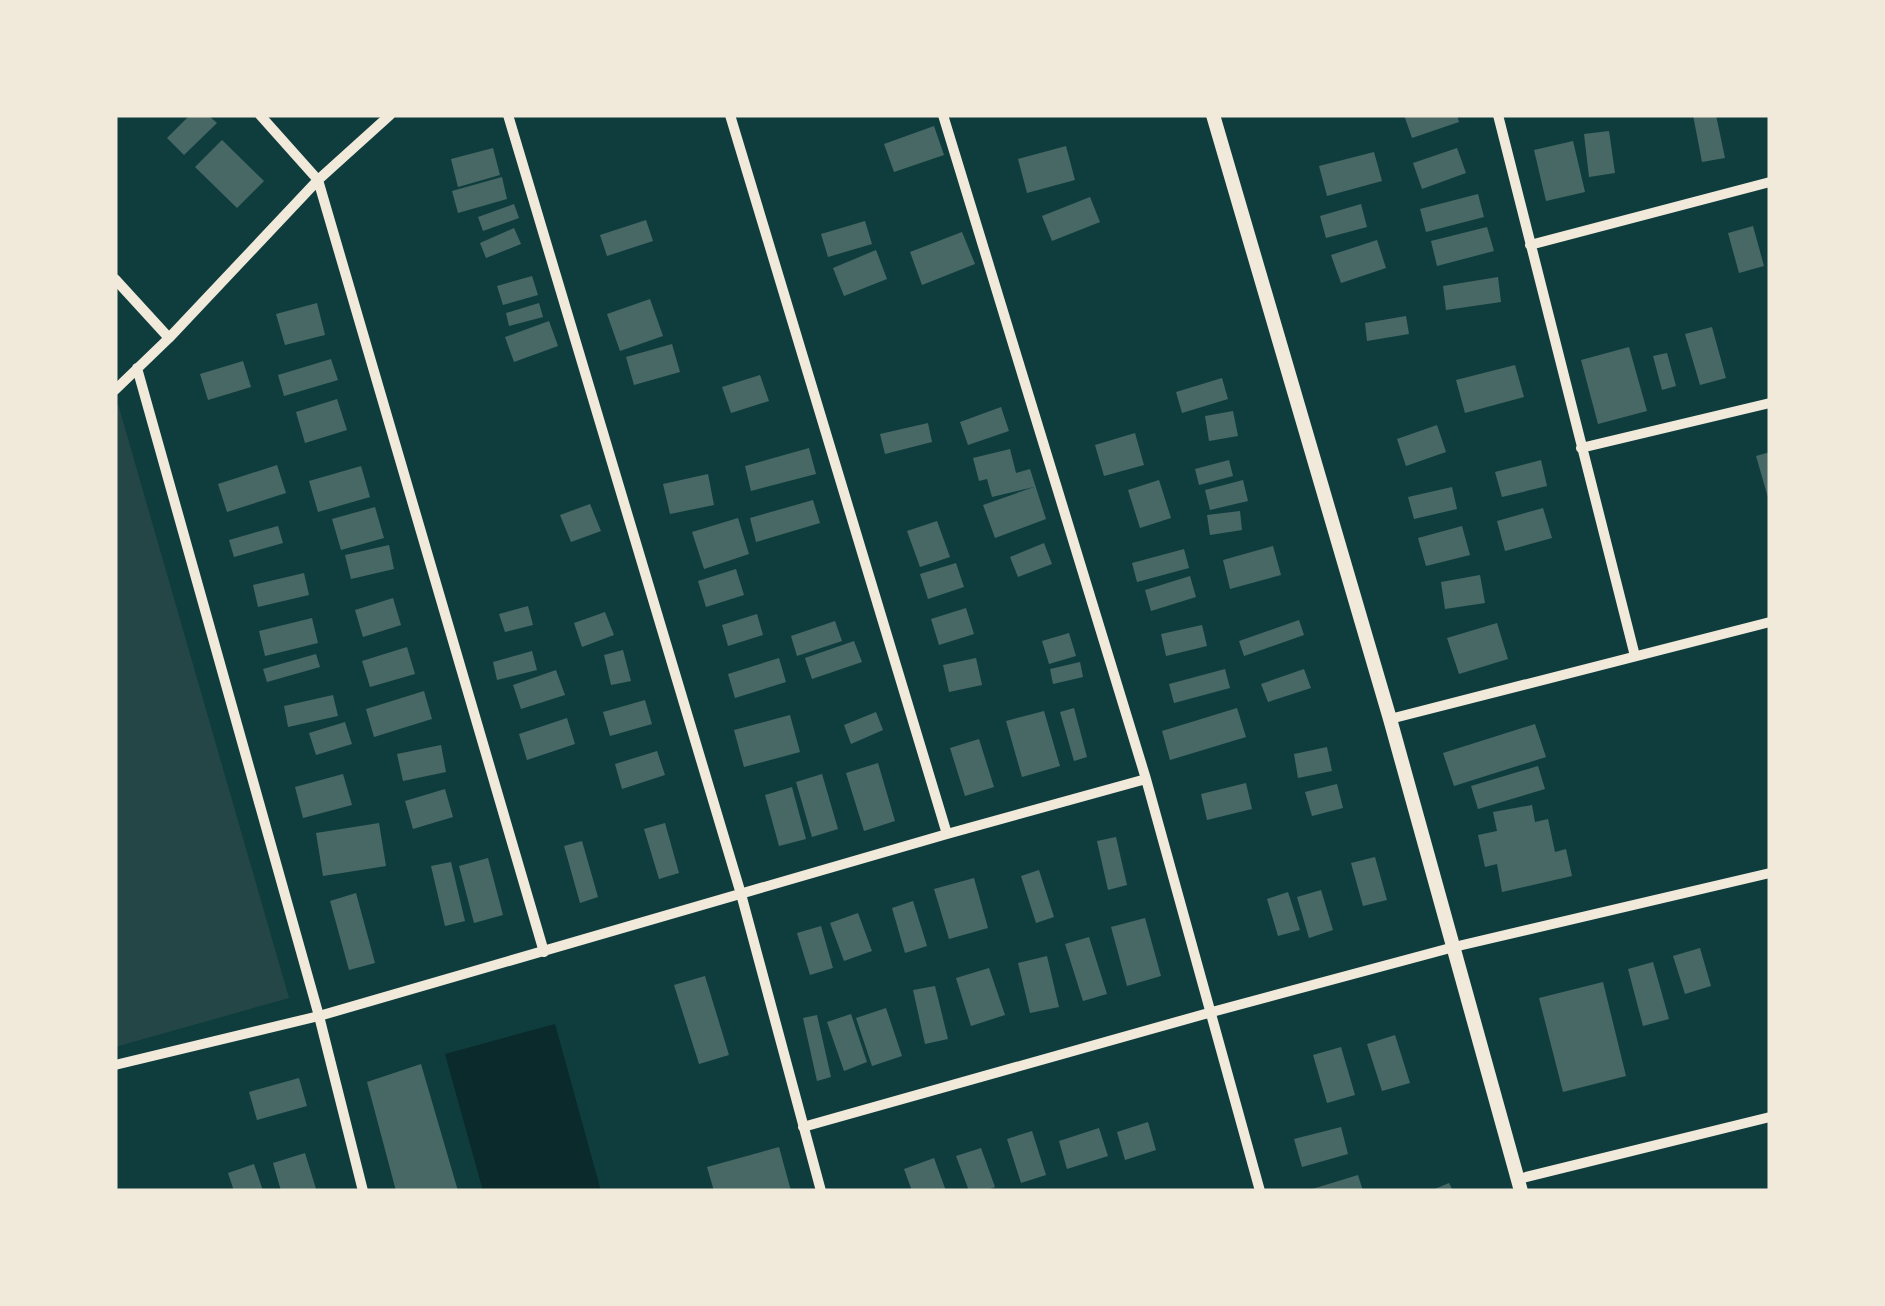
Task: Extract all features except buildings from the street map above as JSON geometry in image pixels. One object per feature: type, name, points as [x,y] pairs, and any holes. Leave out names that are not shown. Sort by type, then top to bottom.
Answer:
[{"type":"street","points":[[260,115],[318,180],[544,952]]},
{"type":"street","points":[[115,390],[318,180],[390,115]]},
{"type":"street","points":[[508,115],[740,894],[821,1191]]},
{"type":"street","points":[[730,115],[947,834]]},
{"type":"street","points":[[943,115],[1146,779],[1260,1191]]},
{"type":"street","points":[[1214,115],[1390,719],[1519,1185],[1770,1117]]},
{"type":"street","points":[[1498,115],[1635,656]]},
{"type":"street","points":[[1530,244],[1770,182]]},
{"type":"street","points":[[115,280],[169,338]]},
{"type":"street","points":[[137,368],[319,1016],[363,1191]]},
{"type":"street","points":[[1581,448],[1770,403]]},
{"type":"street","points":[[1390,719],[1770,622]]},
{"type":"street","points":[[115,1064],[319,1016],[1146,779]]},
{"type":"street","points":[[803,1127],[1454,947],[1770,873]]},
{"type":"shaded area","points":[[118,404],[289,998],[115,1047],[115,408]]},
{"type":"shaded area","points":[[555,1024],[601,1191],[483,1191],[445,1054]]}]
